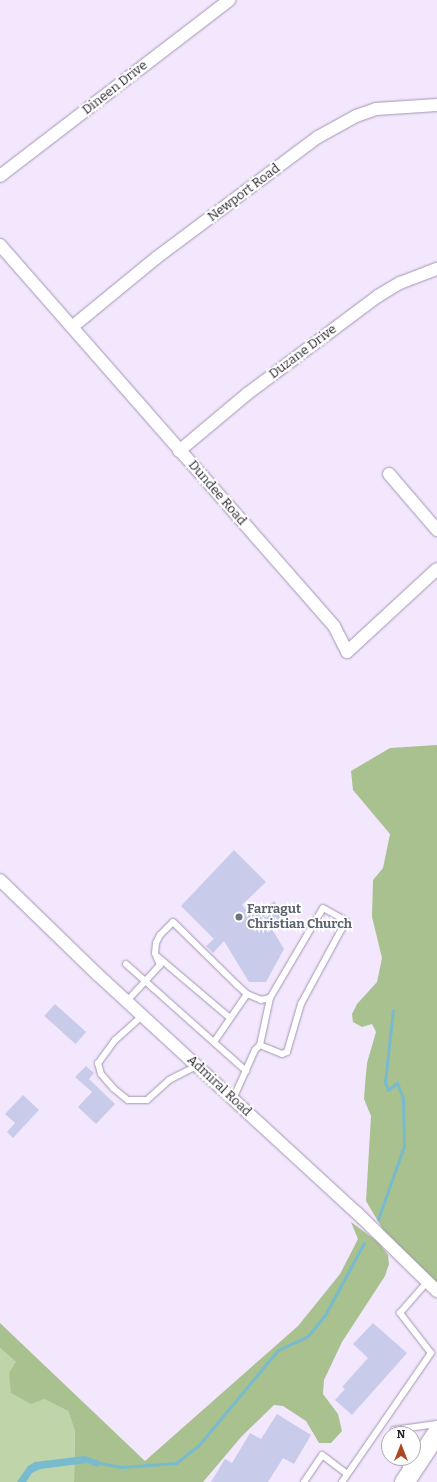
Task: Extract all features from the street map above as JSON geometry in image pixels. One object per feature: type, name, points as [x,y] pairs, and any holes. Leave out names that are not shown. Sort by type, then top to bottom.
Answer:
[{"type":"main road","points":[[405,1472],[437,1432]]},
{"type":"street","name":"Dineen Drive","points":[[0,176],[229,0]]},
{"type":"street","name":"Newport Road","points":[[72,328],[156,258],[318,137],[356,116],[376,110],[437,105]]},
{"type":"street","name":"Dundee Road","points":[[0,245],[334,626],[347,652],[437,569]]},
{"type":"street","name":"Duzane Drive","points":[[179,451],[247,394],[378,296],[400,283],[437,270]]},
{"type":"street","points":[[389,474],[437,530]]},
{"type":"street","name":"Admiral Road","points":[[0,880],[142,1016],[233,1099],[437,1291]]},
{"type":"lane","points":[[233,1099],[255,1050],[260,1045],[270,998],[323,908],[346,921],[301,1004],[287,1052],[282,1054],[260,1045]]},
{"type":"lane","points":[[127,1001],[160,965],[157,957],[156,943],[160,935],[173,922],[247,994],[261,1000],[270,998]]},
{"type":"lane","points":[[157,957],[230,1018]]},
{"type":"lane","points":[[126,964],[146,980],[246,1071]]},
{"type":"lane","points":[[214,1042],[247,994]]},
{"type":"lane","points":[[142,1016],[116,1040],[98,1064],[101,1074],[113,1088],[128,1100],[147,1100],[169,1080],[197,1066]]},
{"type":"lane","points":[[342,1482],[384,1424],[431,1353],[400,1313],[427,1282]]},
{"type":"lane","points":[[421,1427],[437,1424]]},
{"type":"lane","points":[[304,1482],[322,1455],[347,1474]]},
{"type":"green space","points":[[437,745],[437,1284],[385,1233],[366,1201],[371,1116],[364,1099],[367,1063],[376,1032],[372,1024],[362,1027],[353,1022],[352,1014],[357,1004],[377,982],[382,958],[372,917],[373,880],[383,868],[390,834],[353,790],[351,771],[390,748]]},
{"type":"green space","points":[[351,1222],[378,1242],[388,1255],[389,1264],[385,1276],[342,1342],[324,1380],[323,1394],[338,1414],[342,1431],[331,1443],[319,1443],[306,1421],[283,1406],[274,1405],[242,1436],[203,1482],[74,1482],[75,1431],[68,1411],[44,1399],[31,1404],[11,1393],[9,1373],[16,1362],[0,1348],[0,1323],[145,1461],[298,1326],[340,1274],[358,1239]]},
{"type":"green space","points":[[0,1348],[16,1362],[44,1399],[68,1411],[75,1431],[74,1482],[0,1482]]},
{"type":"water","points":[[85,1456],[99,1461],[98,1467],[87,1463],[40,1469],[32,1473],[26,1482],[17,1482],[28,1466],[35,1462]]},
{"type":"building","name":"Farragut Christian Church","points":[[234,850],[266,882],[242,905],[251,914],[261,914],[274,901],[288,916],[273,931],[284,949],[266,982],[249,982],[224,941],[213,953],[206,946],[214,939],[181,906]]},
{"type":"building","points":[[55,1004],[86,1032],[76,1044],[44,1016]]},
{"type":"building","points":[[86,1066],[94,1073],[89,1079],[115,1104],[96,1124],[78,1107],[92,1092],[75,1077]]},
{"type":"building","points":[[23,1095],[39,1110],[13,1138],[7,1132],[15,1123],[5,1114]]},
{"type":"building","points":[[373,1323],[407,1353],[352,1415],[335,1400],[345,1389],[342,1387],[368,1358],[353,1344]]},
{"type":"building","points":[[277,1414],[311,1435],[294,1464],[283,1458],[268,1482],[211,1482],[225,1459],[232,1463],[250,1433],[261,1439]]},
{"type":"waterway","points":[[378,1219],[404,1146],[403,1098],[397,1083],[388,1090],[385,1082],[393,1010]]},
{"type":"waterway","points":[[95,1462],[121,1467],[176,1463],[198,1446],[278,1350],[308,1336],[325,1315],[364,1243]]},
{"type":"place","name":"Farragut Christian Church","points":[[239,917]]}]
